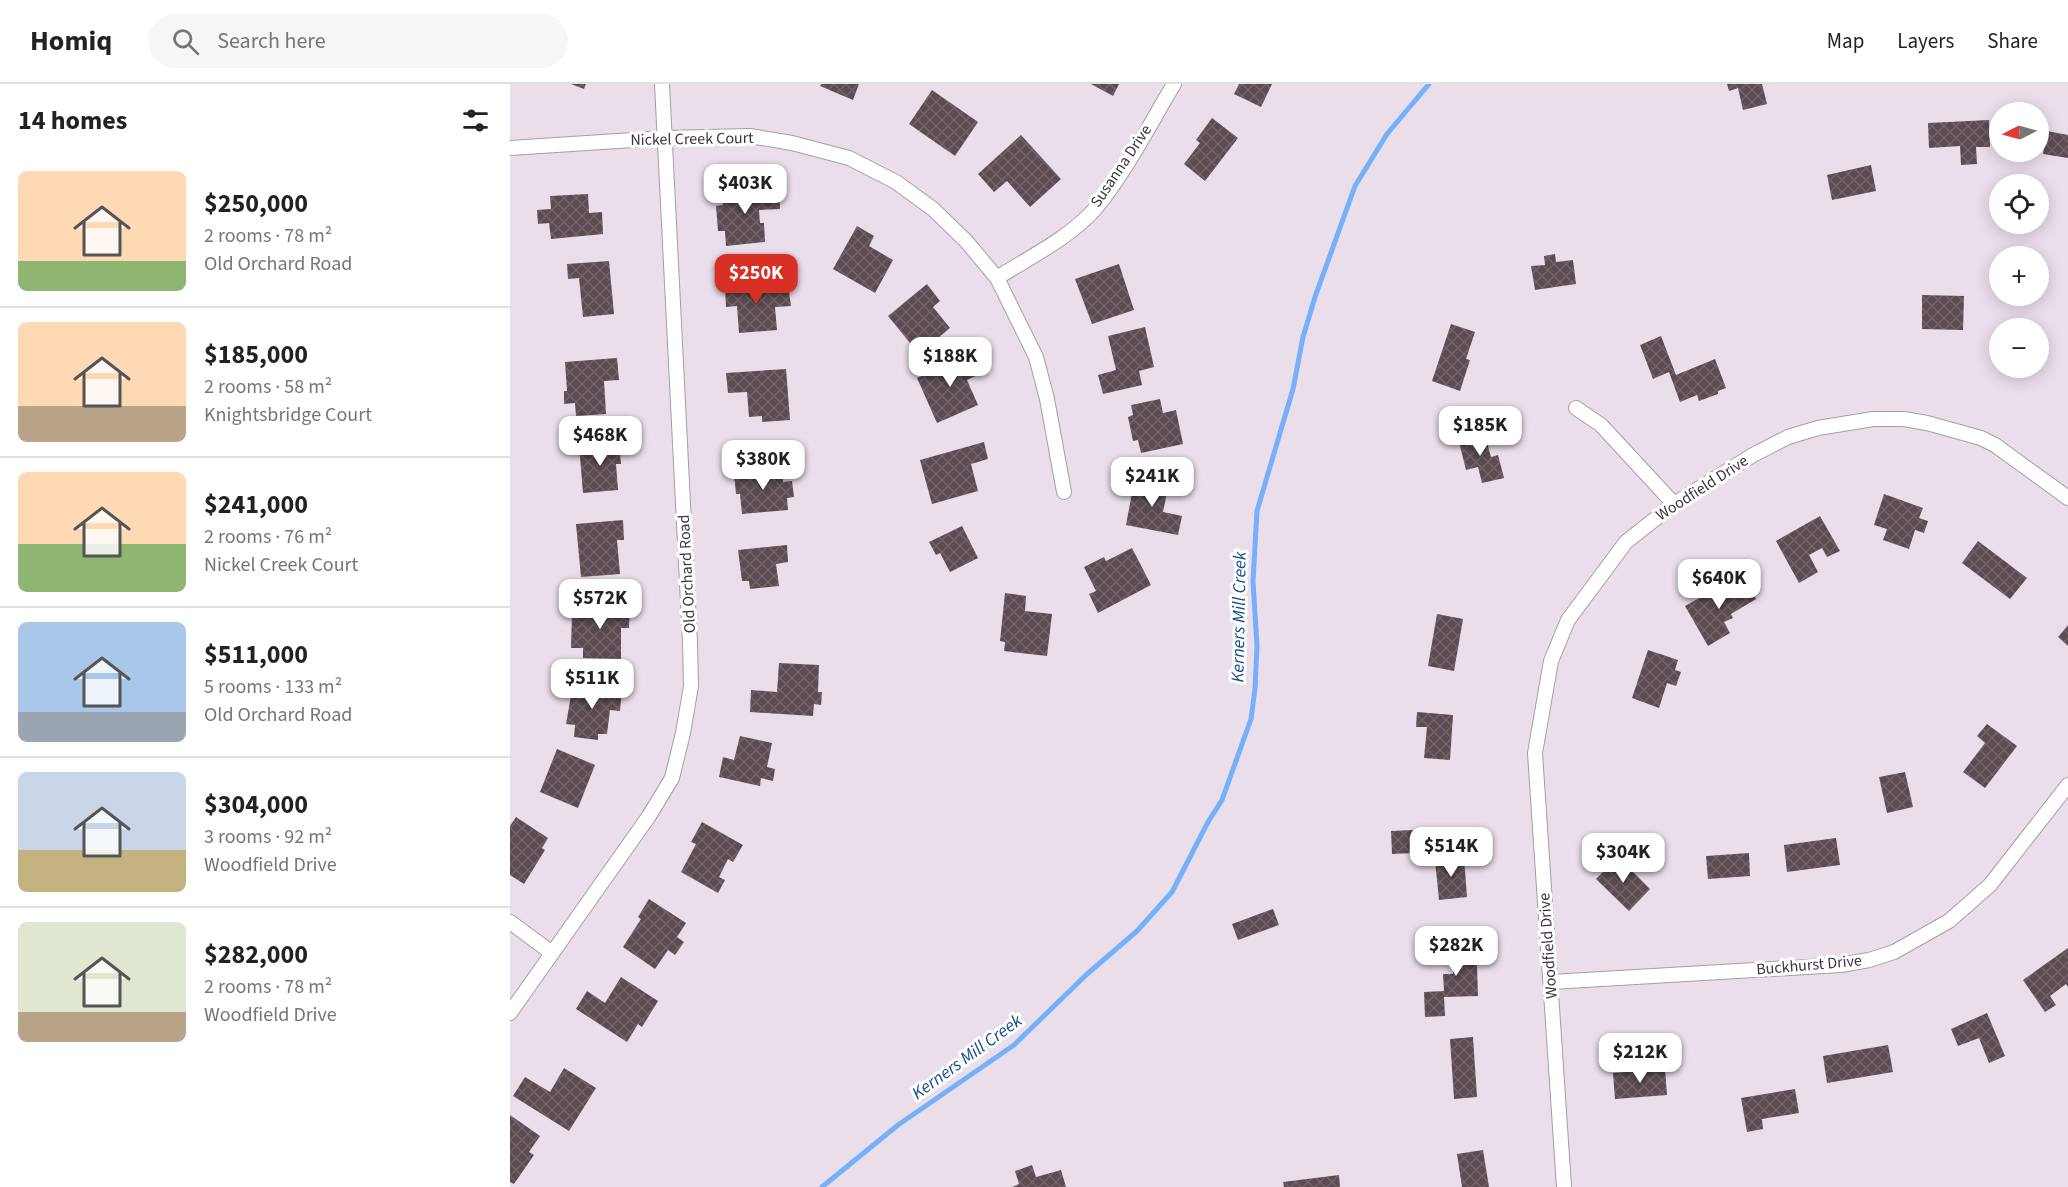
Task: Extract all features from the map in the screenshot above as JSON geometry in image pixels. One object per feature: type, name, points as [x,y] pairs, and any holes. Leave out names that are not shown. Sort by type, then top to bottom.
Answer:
[{"type":"street","name":"Old Orchard Road","points":[[510,1013],[649,816],[672,778],[684,733],[691,686],[690,643],[662,84]]},
{"type":"street","name":"Susanna Drive","points":[[997,278],[1068,233],[1094,209],[1120,173],[1174,84]]},
{"type":"street","name":"Nickel Creek Court","points":[[510,148],[664,138],[750,136],[792,143],[849,158],[896,182],[933,209],[966,241],[997,278],[1035,357],[1047,399],[1064,492]]},
{"type":"street","points":[[1576,408],[1601,425],[1674,504]]},
{"type":"street","name":"Woodfield Drive","points":[[1564,1187],[1535,753],[1551,661],[1568,620],[1626,542],[1674,504],[1753,455],[1788,437],[1818,428],[1873,419],[1904,419],[1981,438],[1995,445],[2068,498]]},
{"type":"street","name":"Buckhurst Drive","points":[[1551,982],[1840,965],[1869,960],[1894,952],[1949,921],[1990,885],[2068,785]]},
{"type":"street","points":[[510,922],[552,953]]},
{"type":"building","points":[[571,84],[586,84],[584,89]]},
{"type":"building","points":[[821,84],[859,84],[853,100],[820,86]]},
{"type":"building","points":[[1091,84],[1119,84],[1113,96]]},
{"type":"building","points":[[1239,84],[1272,84],[1261,107],[1234,94]]},
{"type":"building","points":[[1727,84],[1762,84],[1767,104],[1743,110],[1738,88],[1729,91]]},
{"type":"building","points":[[932,90],[978,122],[955,156],[909,124]]},
{"type":"building","points":[[1212,118],[1238,138],[1205,181],[1184,164],[1200,143],[1196,140]]},
{"type":"building","points":[[1989,120],[1989,147],[1976,147],[1977,164],[1961,165],[1960,146],[1929,148],[1928,123]]},
{"type":"building","points":[[2049,131],[2068,135],[2068,158],[2049,155]]},
{"type":"building","points":[[1021,135],[1061,179],[1030,207],[1007,181],[994,192],[978,174]]},
{"type":"building","points":[[1871,165],[1876,191],[1832,200],[1827,175]]},
{"type":"building","points":[[779,188],[780,209],[759,210],[760,223],[764,223],[765,242],[726,246],[725,231],[718,231],[716,206],[723,205],[722,192]]},
{"type":"building","points":[[588,194],[589,213],[602,212],[603,234],[551,239],[549,223],[538,224],[537,210],[551,209],[550,196]]},
{"type":"building","points":[[857,226],[874,236],[869,246],[893,260],[875,293],[833,269]]},
{"type":"building","points":[[1555,254],[1556,262],[1573,260],[1576,284],[1535,290],[1531,266],[1545,265],[1544,256]]},
{"type":"building","points":[[609,261],[614,314],[583,317],[579,278],[568,279],[567,264]]},
{"type":"building","points":[[1119,264],[1134,310],[1092,324],[1075,279]]},
{"type":"building","points":[[776,282],[777,293],[789,292],[791,306],[775,307],[777,330],[739,333],[737,306],[726,307],[725,286]]},
{"type":"building","points":[[927,284],[940,301],[933,307],[950,328],[919,354],[888,316]]},
{"type":"building","points":[[1922,295],[1964,296],[1963,330],[1922,329]]},
{"type":"building","points":[[1451,324],[1475,332],[1466,359],[1470,360],[1460,391],[1432,381]]},
{"type":"building","points":[[1145,327],[1154,367],[1139,371],[1142,385],[1103,394],[1098,375],[1116,370],[1108,336]]},
{"type":"building","points":[[1661,336],[1676,375],[1715,359],[1726,388],[1718,391],[1718,394],[1699,401],[1697,395],[1680,402],[1669,372],[1653,379],[1640,345]]},
{"type":"building","points":[[971,354],[980,374],[967,380],[978,405],[937,423],[917,378]]},
{"type":"building","points":[[617,358],[619,380],[604,381],[606,414],[576,416],[575,403],[564,404],[564,391],[567,391],[565,362]]},
{"type":"building","points":[[786,369],[790,420],[762,422],[762,416],[749,417],[747,392],[728,393],[726,373]]},
{"type":"building","points":[[1160,399],[1163,413],[1176,410],[1183,444],[1141,453],[1138,440],[1133,441],[1128,417],[1133,415],[1131,405]]},
{"type":"building","points":[[1484,432],[1491,457],[1498,455],[1504,478],[1482,483],[1478,467],[1466,470],[1458,438]]},
{"type":"building","points":[[619,442],[621,464],[616,464],[618,490],[583,493],[579,445]]},
{"type":"building","points":[[984,442],[988,459],[971,464],[978,491],[932,504],[920,460]]},
{"type":"building","points":[[782,469],[783,482],[792,481],[794,497],[787,498],[788,510],[742,514],[740,494],[736,494],[734,473]]},
{"type":"building","points":[[1135,477],[1169,483],[1163,512],[1182,516],[1178,535],[1126,525]]},
{"type":"building","points":[[1884,494],[1923,508],[1919,518],[1928,521],[1924,533],[1915,530],[1909,549],[1883,540],[1887,529],[1874,525]]},
{"type":"building","points":[[1820,516],[1840,551],[1827,557],[1822,548],[1809,555],[1818,572],[1799,583],[1776,541]]},
{"type":"building","points":[[623,520],[624,540],[617,540],[620,574],[581,577],[576,524]]},
{"type":"building","points":[[962,526],[978,558],[950,572],[940,553],[936,555],[929,542]]},
{"type":"building","points":[[1978,541],[2027,578],[2010,599],[1962,563]]},
{"type":"building","points":[[787,545],[788,562],[776,564],[779,586],[750,589],[749,581],[742,581],[738,550]]},
{"type":"building","points":[[1132,548],[1151,585],[1098,613],[1089,594],[1096,591],[1084,567],[1104,557],[1106,561]]},
{"type":"building","points":[[1744,577],[1756,599],[1731,614],[1733,618],[1724,622],[1730,633],[1708,646],[1685,606],[1712,591],[1714,595]]},
{"type":"building","points":[[1005,593],[1026,596],[1025,611],[1052,614],[1047,656],[1004,651],[1005,642],[1000,641]]},
{"type":"building","points":[[585,602],[630,603],[629,628],[621,628],[621,659],[583,658],[583,648],[571,648],[572,614],[585,614]]},
{"type":"building","points":[[1437,614],[1463,619],[1454,671],[1428,666]]},
{"type":"building","points":[[2068,625],[2068,646],[2058,637]]},
{"type":"building","points":[[1648,650],[1678,660],[1675,670],[1681,672],[1676,686],[1667,683],[1659,708],[1632,698]]},
{"type":"building","points":[[779,663],[819,665],[818,692],[822,692],[821,705],[814,704],[813,716],[750,712],[751,690],[777,692]]},
{"type":"building","points":[[573,684],[622,690],[620,711],[610,710],[607,734],[598,734],[598,740],[574,737],[575,725],[566,724]]},
{"type":"building","points":[[1417,712],[1453,715],[1450,760],[1424,758],[1427,727],[1416,727]]},
{"type":"building","points":[[1987,724],[2017,746],[1985,788],[1963,772],[1985,743],[1977,736]]},
{"type":"building","points":[[740,736],[772,743],[767,767],[775,769],[773,781],[761,778],[760,786],[719,777],[723,757],[734,760]]},
{"type":"building","points":[[557,749],[595,765],[578,808],[540,792]]},
{"type":"building","points":[[1905,772],[1913,807],[1887,813],[1879,777]]},
{"type":"building","points":[[516,817],[548,838],[542,848],[545,850],[524,884],[510,875],[510,826]]},
{"type":"building","points":[[702,822],[743,845],[733,862],[728,859],[719,877],[725,880],[718,893],[681,872],[696,844],[691,842]]},
{"type":"building","points":[[1413,830],[1414,853],[1392,854],[1391,831]]},
{"type":"building","points":[[1836,838],[1840,865],[1787,872],[1784,845]]},
{"type":"building","points":[[1749,853],[1750,876],[1708,879],[1706,856]]},
{"type":"building","points":[[1464,857],[1467,897],[1439,900],[1435,860]]},
{"type":"building","points":[[1618,857],[1650,889],[1629,911],[1596,879]]},
{"type":"building","points":[[649,899],[686,923],[677,937],[684,942],[675,955],[668,950],[655,969],[623,947],[641,919],[638,917]]},
{"type":"building","points":[[1273,909],[1279,925],[1238,940],[1232,924]]},
{"type":"building","points":[[1476,937],[1478,996],[1444,997],[1445,1016],[1425,1017],[1424,992],[1444,991],[1443,974],[1453,974],[1452,938]]},
{"type":"building","points":[[2068,948],[2068,987],[2066,984],[2050,996],[2056,1005],[2045,1012],[2023,980]]},
{"type":"building","points":[[621,977],[658,1001],[642,1027],[638,1024],[627,1042],[576,1009],[587,991],[605,1003]]},
{"type":"building","points":[[1987,1013],[2005,1056],[1989,1063],[1979,1038],[1958,1046],[1951,1029]]},
{"type":"building","points":[[1473,1037],[1477,1097],[1454,1099],[1450,1039]]},
{"type":"building","points":[[1888,1045],[1893,1072],[1827,1083],[1823,1056]]},
{"type":"building","points":[[564,1068],[596,1088],[569,1131],[513,1096],[525,1077],[550,1092]]},
{"type":"building","points":[[1665,1069],[1667,1095],[1615,1099],[1613,1073]]},
{"type":"building","points":[[1795,1089],[1799,1113],[1762,1119],[1763,1129],[1747,1132],[1741,1098]]},
{"type":"building","points":[[510,1115],[540,1136],[529,1152],[534,1155],[514,1184],[510,1182]]},
{"type":"building","points":[[1483,1150],[1489,1187],[1462,1187],[1457,1154]]},
{"type":"building","points":[[1032,1165],[1036,1177],[1061,1170],[1066,1187],[1012,1187],[1019,1184],[1015,1171]]},
{"type":"building","points":[[1339,1175],[1340,1187],[1284,1187],[1283,1182]]},
{"type":"waterway","name":"Kerners Mill Creek","points":[[822,1187],[898,1125],[1014,1045],[1086,975],[1137,931],[1172,892],[1222,800],[1251,719],[1257,646],[1253,581],[1257,511],[1293,389],[1303,337],[1315,297],[1355,186],[1387,134],[1429,84]]}]
